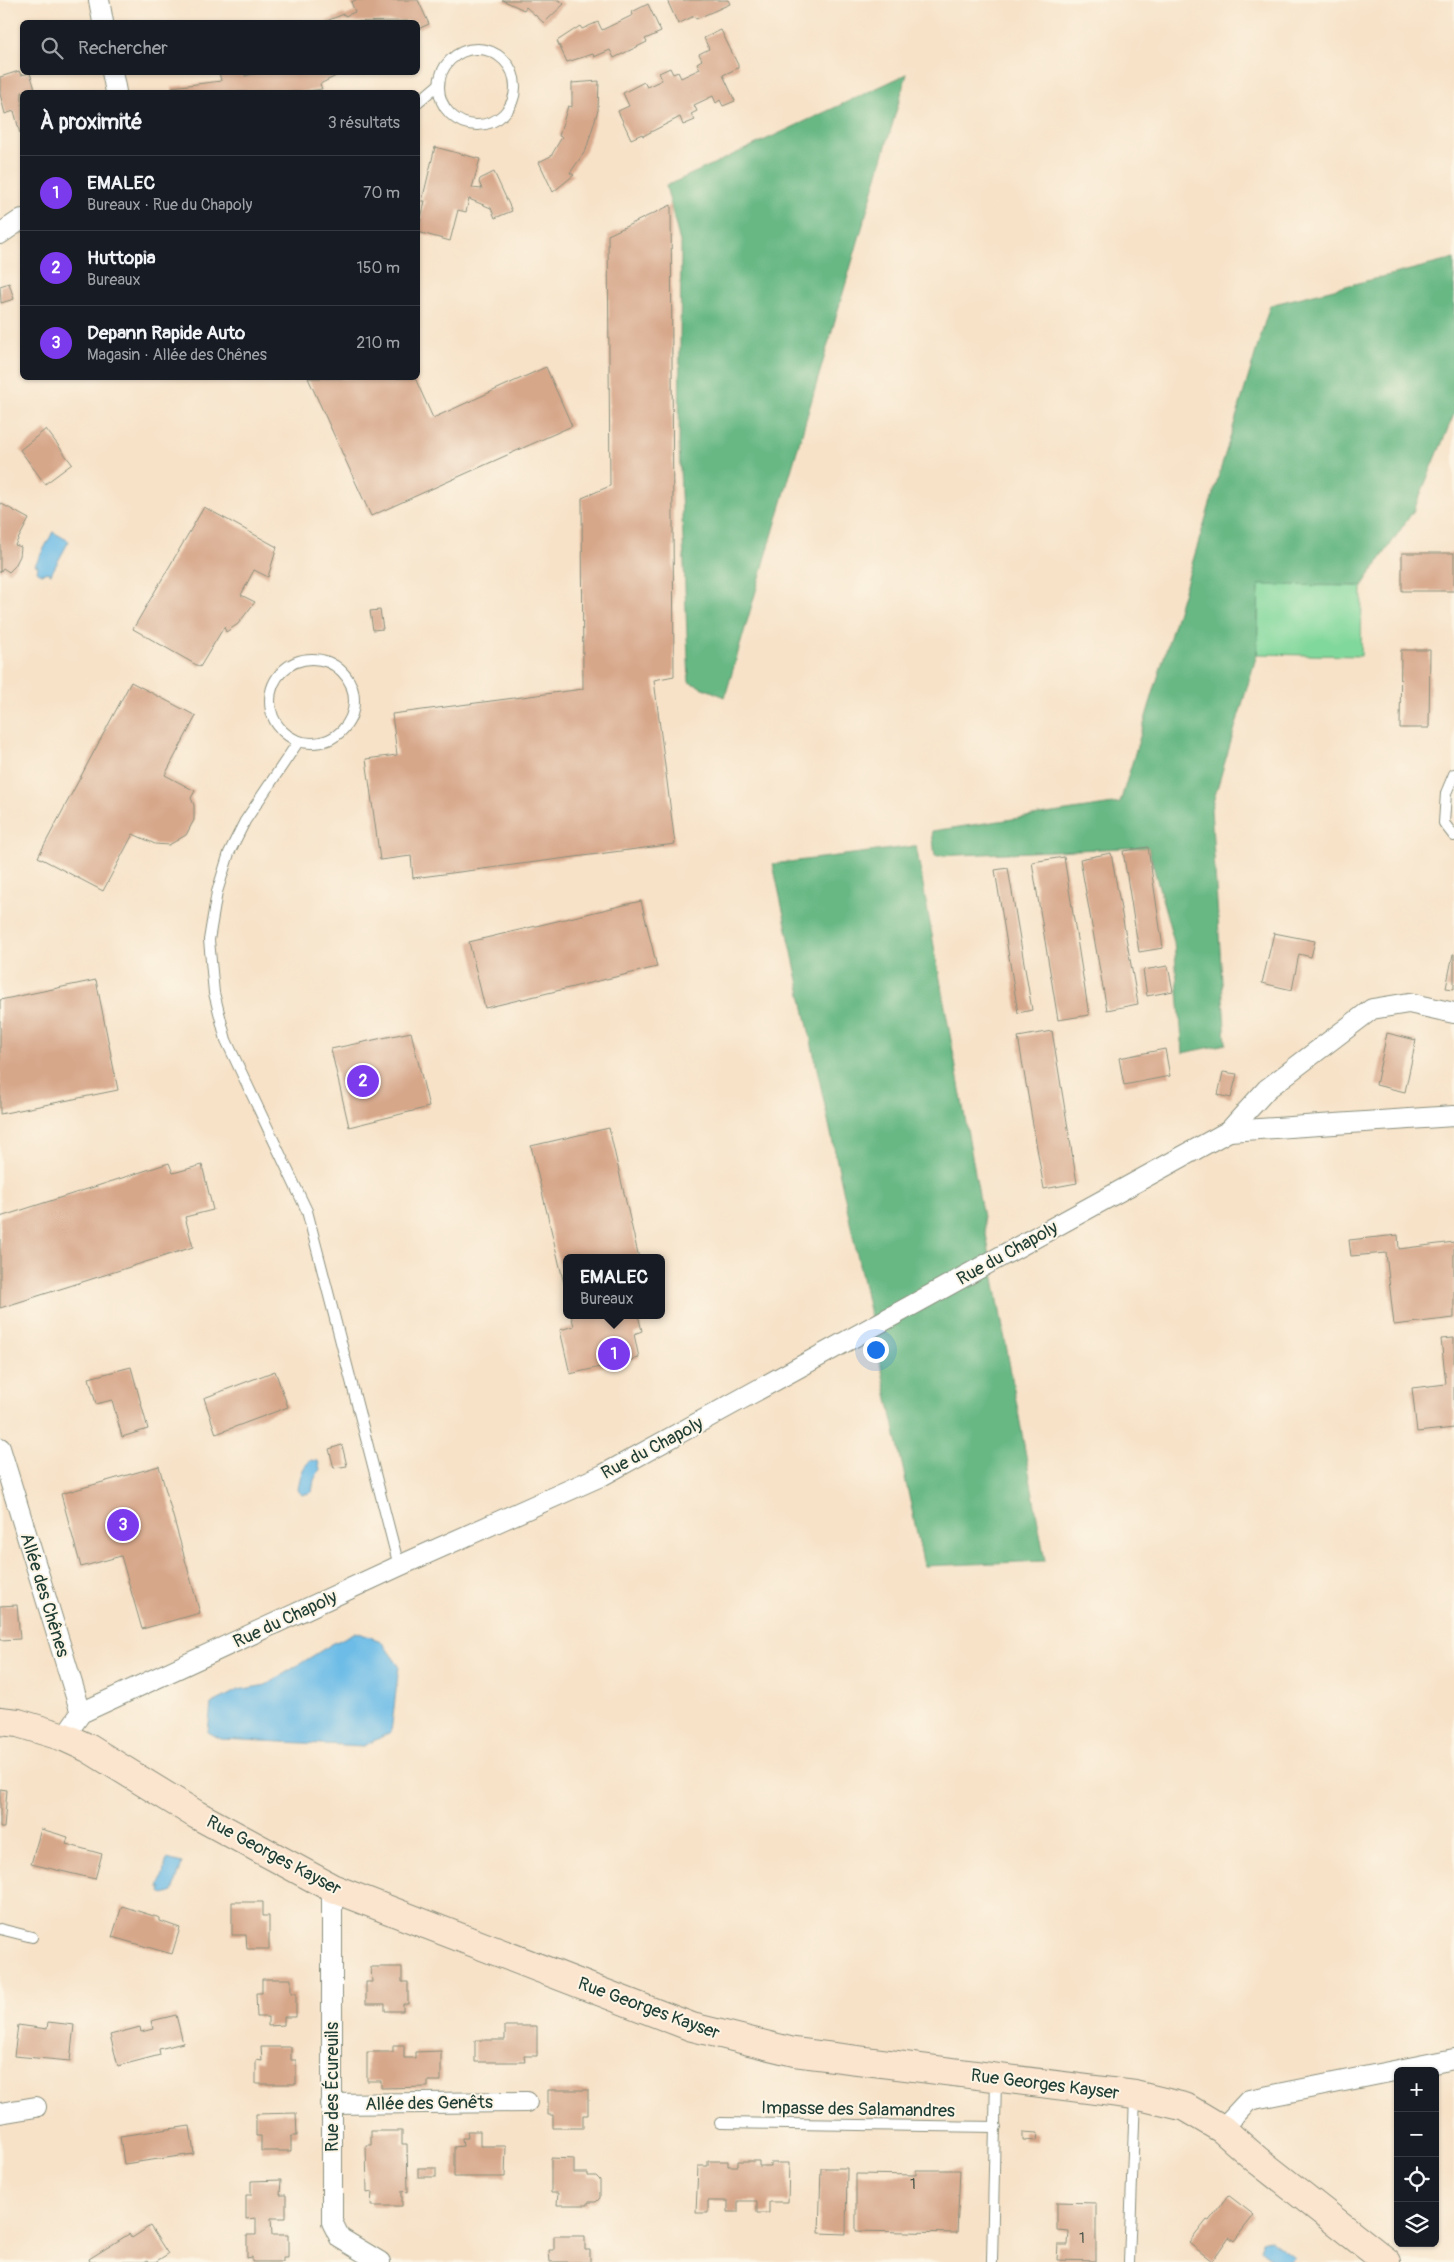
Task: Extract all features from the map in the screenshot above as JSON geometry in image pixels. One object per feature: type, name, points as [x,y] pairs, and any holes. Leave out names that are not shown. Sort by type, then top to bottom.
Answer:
[{"type":"street","points":[[99,0],[103,20]]},
{"type":"street","points":[[113,75],[116,90]]},
{"type":"street","points":[[0,234],[20,219]]},
{"type":"street","name":"Rue du Chapoly","points":[[81,1713],[399,1566],[603,1475],[1229,1130],[1267,1089],[1372,1009],[1408,1003],[1454,1013]]},
{"type":"street","name":"Rue du Chapoly","points":[[1229,1130],[1454,1116]]},
{"type":"street","name":"Allée des Chênes","points":[[0,1448],[81,1713]]},
{"type":"street","points":[[64,1738],[81,1713]]},
{"type":"street","name":"Rue Georges Kayser","points":[[0,1721],[18,1724],[64,1738],[88,1748],[197,1815],[332,1888],[692,2027],[794,2052],[1135,2095],[1185,2107],[1222,2129],[1256,2159],[1387,2262]]},
{"type":"street","name":"Rue des Écureuils","points":[[332,1888],[332,2222],[340,2238],[380,2262]]},
{"type":"street","points":[[1222,2129],[1249,2100],[1454,2059]]},
{"type":"street","name":"Allée des Genêts","points":[[331,2104],[527,2102]]},
{"type":"street","points":[[0,2113],[36,2107]]},
{"type":"lane","points":[[420,100],[438,85],[441,72],[448,61],[459,53],[471,49],[484,49],[496,53],[506,62],[513,73],[514,99],[508,110],[499,118],[488,124],[476,126],[464,123],[449,113],[440,97],[438,85]]},
{"type":"lane","points":[[311,659],[325,661],[338,668],[347,678],[353,690],[352,716],[345,728],[336,737],[324,743],[310,744],[298,742],[285,734],[275,723],[270,710],[270,695],[275,681],[284,669],[296,662],[311,659]]},
{"type":"lane","points":[[298,742],[245,821],[229,853],[217,892],[209,940],[214,993],[226,1040],[308,1211],[399,1566]]},
{"type":"lane","points":[[1454,774],[1446,793],[1444,823],[1454,836]]},
{"type":"lane","points":[[0,1929],[32,1937]]},
{"type":"lane","points":[[992,2262],[996,2077]]},
{"type":"lane","points":[[1129,2262],[1135,2095]]},
{"type":"lane","name":"Impasse des Salamandres","points":[[720,2123],[996,2127]]},
{"type":"green space","points":[[907,74],[725,697],[689,682],[679,445],[681,246],[666,186]]},
{"type":"green space","points":[[1454,259],[1454,414],[1414,510],[1362,586],[1259,585],[1257,654],[1211,809],[1226,1044],[1183,1053],[1174,942],[1148,847],[935,856],[932,831],[1120,803],[1270,305]]},
{"type":"green space","points":[[1259,584],[1362,586],[1361,656],[1257,654]]},
{"type":"green space","points":[[916,846],[1045,1561],[924,1566],[773,864]]},
{"type":"water","points":[[53,532],[69,541],[51,574],[48,572],[41,574],[37,571],[38,566],[35,565]]},
{"type":"water","points":[[311,1460],[318,1461],[320,1469],[314,1480],[312,1492],[302,1495],[298,1490],[300,1477],[305,1466]]},
{"type":"water","points":[[356,1632],[381,1641],[399,1666],[391,1732],[364,1746],[221,1739],[208,1732],[211,1704],[238,1690],[266,1685],[332,1644]]},
{"type":"water","points":[[167,1859],[182,1863],[173,1892],[164,1895],[161,1892],[162,1888],[159,1888]]},
{"type":"water","points":[[1269,2239],[1293,2257],[1288,2262],[1275,2262],[1260,2250],[1261,2241]]},
{"type":"building","points":[[356,0],[418,0],[429,24],[420,28],[420,20],[329,20],[355,12],[351,2]]},
{"type":"building","points":[[502,0],[559,0],[564,4],[544,23],[526,7],[524,10]]},
{"type":"building","points":[[667,0],[728,0],[730,4],[696,19],[694,16],[678,24]]},
{"type":"building","points":[[648,4],[661,32],[645,39],[647,42],[614,58],[610,50],[594,57],[593,54],[567,62],[557,41],[580,26],[582,29],[598,22],[602,30],[633,15],[632,12]]},
{"type":"building","points":[[721,30],[738,65],[738,68],[723,75],[735,101],[723,106],[720,100],[716,103],[713,96],[694,105],[697,111],[691,114],[695,120],[683,125],[680,117],[643,136],[642,134],[631,139],[618,111],[629,106],[623,93],[644,82],[647,87],[662,80],[659,73],[670,68],[673,74],[678,72],[681,78],[700,69],[697,63],[702,60],[699,54],[709,49],[704,38]]},
{"type":"building","points":[[19,71],[20,75],[31,75],[35,89],[20,90],[20,133],[14,111],[5,114],[0,94],[0,77]]},
{"type":"building","points":[[220,75],[338,75],[320,84],[322,89],[315,90],[173,90],[172,87],[221,81]]},
{"type":"building","points":[[599,81],[598,110],[586,150],[570,173],[574,175],[553,192],[539,162],[551,156],[562,137],[559,136],[568,106],[572,107],[572,83]]},
{"type":"building","points":[[435,147],[480,159],[472,188],[482,189],[479,182],[480,179],[494,172],[512,211],[495,218],[491,208],[469,199],[466,212],[458,210],[450,241],[420,233],[425,201],[422,201]]},
{"type":"building","points":[[671,205],[674,676],[654,680],[675,844],[413,878],[411,856],[380,860],[366,759],[397,755],[392,714],[583,689],[582,498],[610,486],[608,235]]},
{"type":"building","points":[[9,283],[14,299],[1,303],[0,286]]},
{"type":"building","points":[[546,367],[572,426],[371,516],[309,380],[416,380],[433,418]]},
{"type":"building","points":[[46,429],[72,464],[45,484],[20,450]]},
{"type":"building","points":[[0,503],[29,519],[15,545],[21,547],[20,556],[15,566],[9,572],[3,568],[0,572]]},
{"type":"building","points":[[204,507],[277,547],[268,577],[254,570],[241,595],[255,602],[238,624],[226,632],[224,627],[200,667],[133,629]]},
{"type":"building","points":[[1402,553],[1454,553],[1454,591],[1402,591]]},
{"type":"building","points":[[380,610],[383,629],[373,630],[370,611]]},
{"type":"building","points":[[1401,650],[1430,650],[1429,728],[1400,728]]},
{"type":"building","points":[[131,682],[196,716],[165,775],[195,791],[191,798],[194,805],[194,820],[186,835],[169,845],[155,844],[133,834],[103,891],[38,857]]},
{"type":"building","points":[[1148,847],[1163,948],[1139,952],[1123,851]]},
{"type":"building","points":[[1111,853],[1138,1004],[1107,1010],[1080,859]]},
{"type":"building","points":[[1064,857],[1089,1015],[1058,1020],[1032,862]]},
{"type":"building","points":[[1008,868],[1032,1010],[1018,1013],[995,870]]},
{"type":"building","points":[[641,901],[657,967],[485,1008],[469,942]]},
{"type":"building","points":[[1274,933],[1315,941],[1311,957],[1299,954],[1292,990],[1262,983]]},
{"type":"building","points":[[1454,954],[1454,989],[1446,988]]},
{"type":"building","points":[[1168,966],[1173,991],[1147,996],[1143,970]]},
{"type":"building","points":[[96,980],[118,1090],[0,1114],[0,1000]]},
{"type":"building","points":[[1052,1031],[1077,1183],[1044,1189],[1018,1037]]},
{"type":"building","points":[[411,1032],[429,1107],[349,1127],[331,1049]]},
{"type":"building","points":[[1387,1033],[1416,1040],[1405,1092],[1376,1085]]},
{"type":"building","points":[[1165,1049],[1170,1076],[1124,1085],[1119,1058]]},
{"type":"building","points":[[1223,1072],[1237,1074],[1231,1098],[1218,1095]]},
{"type":"building","points":[[609,1128],[638,1254],[563,1254],[563,1279],[531,1146]]},
{"type":"building","points":[[169,1163],[173,1173],[202,1165],[213,1210],[185,1217],[193,1247],[0,1308],[0,1217]]},
{"type":"building","points":[[1398,1235],[1399,1249],[1454,1242],[1454,1318],[1394,1325],[1386,1253],[1351,1256],[1349,1240]]},
{"type":"building","points":[[572,1319],[639,1319],[642,1331],[634,1334],[639,1358],[570,1374],[560,1330],[574,1326]]},
{"type":"building","points":[[1454,1338],[1454,1428],[1417,1432],[1412,1388],[1446,1384],[1441,1339]]},
{"type":"building","points":[[131,1367],[148,1429],[122,1437],[112,1400],[96,1404],[89,1378]]},
{"type":"building","points":[[275,1371],[288,1407],[216,1434],[204,1398]]},
{"type":"building","points":[[342,1445],[347,1466],[334,1468],[329,1449]]},
{"type":"building","points":[[159,1466],[200,1613],[142,1629],[121,1556],[81,1567],[61,1494]]},
{"type":"building","points":[[17,1605],[20,1639],[0,1640],[0,1606]]},
{"type":"building","points":[[0,1789],[7,1790],[4,1828],[0,1828]]},
{"type":"building","points":[[41,1829],[68,1837],[66,1844],[102,1854],[95,1879],[31,1864]]},
{"type":"building","points":[[232,1902],[263,1902],[263,1916],[269,1916],[269,1949],[247,1949],[246,1935],[232,1935]]},
{"type":"building","points":[[122,1906],[160,1918],[160,1921],[180,1928],[172,1954],[112,1937]]},
{"type":"building","points":[[371,1967],[402,1967],[402,1982],[408,1982],[408,2004],[403,2004],[403,2011],[385,2011],[385,2004],[366,2004],[366,1982],[372,1982]]},
{"type":"building","points":[[262,1979],[291,1979],[291,1993],[296,1993],[296,2017],[284,2017],[284,2025],[268,2026],[268,2017],[257,2017],[256,1993],[262,1993]]},
{"type":"building","points":[[176,2015],[183,2043],[159,2049],[160,2055],[118,2066],[110,2035],[140,2027],[141,2032],[153,2029],[151,2021]]},
{"type":"building","points":[[48,2022],[74,2025],[70,2061],[14,2056],[18,2025],[47,2029]]},
{"type":"building","points":[[505,2026],[537,2026],[537,2056],[524,2056],[525,2062],[475,2062],[475,2040],[505,2040]]},
{"type":"building","points":[[393,2045],[404,2045],[404,2058],[415,2058],[415,2052],[441,2051],[441,2081],[428,2081],[428,2087],[381,2088],[381,2081],[367,2081],[367,2052],[393,2052]]},
{"type":"building","points":[[261,2047],[291,2047],[291,2060],[296,2060],[296,2084],[256,2084],[256,2060],[262,2061]]},
{"type":"building","points":[[548,2090],[588,2090],[588,2115],[583,2115],[583,2128],[553,2128],[553,2115],[548,2115]]},
{"type":"building","points":[[296,2113],[297,2136],[291,2136],[291,2151],[261,2151],[261,2136],[256,2136],[256,2114]]},
{"type":"building","points":[[190,2126],[194,2154],[124,2164],[120,2136]]},
{"type":"building","points":[[371,2131],[402,2131],[402,2144],[407,2144],[408,2192],[402,2191],[402,2206],[371,2206],[372,2192],[367,2193],[366,2145],[371,2145]]},
{"type":"building","points":[[467,2131],[480,2131],[480,2146],[506,2146],[505,2177],[454,2177],[454,2147],[463,2146],[462,2138],[468,2138]]},
{"type":"building","points":[[1023,2132],[1038,2133],[1037,2141],[1023,2140]]},
{"type":"building","points":[[551,2158],[574,2159],[574,2173],[588,2173],[588,2176],[596,2176],[600,2180],[600,2198],[596,2202],[588,2202],[588,2205],[557,2205],[558,2193],[551,2193]]},
{"type":"building","points":[[708,2161],[728,2161],[728,2166],[738,2166],[738,2161],[759,2161],[759,2166],[770,2166],[770,2163],[789,2163],[788,2202],[769,2202],[769,2213],[757,2213],[757,2201],[738,2201],[738,2212],[728,2212],[728,2201],[708,2201],[708,2213],[696,2213],[698,2166],[708,2166]]},
{"type":"building","points":[[418,2168],[436,2168],[436,2177],[418,2177]]},
{"type":"building","points":[[821,2168],[847,2168],[846,2234],[819,2233]]},
{"type":"building","points":[[916,2170],[960,2170],[957,2233],[856,2231],[856,2174],[916,2175]]},
{"type":"building","points":[[281,2180],[280,2195],[286,2195],[286,2218],[271,2218],[272,2235],[288,2235],[288,2258],[283,2258],[283,2262],[252,2262],[252,2257],[247,2258],[247,2235],[256,2235],[256,2218],[246,2219],[246,2195],[251,2195],[251,2181]]},
{"type":"building","points":[[1228,2195],[1254,2215],[1234,2241],[1229,2237],[1212,2261],[1189,2243],[1207,2220],[1209,2221]]},
{"type":"building","points":[[1057,2202],[1096,2203],[1096,2261],[1057,2260],[1058,2245],[1068,2245],[1069,2231],[1057,2230]]},
{"type":"building","points":[[150,2226],[168,2254],[155,2262],[149,2262],[148,2260],[144,2262],[90,2262],[89,2259],[129,2234],[132,2238]]},
{"type":"building","points":[[554,2236],[585,2236],[585,2250],[590,2250],[590,2262],[550,2262],[549,2250],[554,2250]]},
{"type":"place","name":"Huttopia","points":[[363,1081]]},
{"type":"place","name":"EMALEC","points":[[614,1354]]},
{"type":"place","name":"Depann Rapide Auto","points":[[123,1525]]}]
